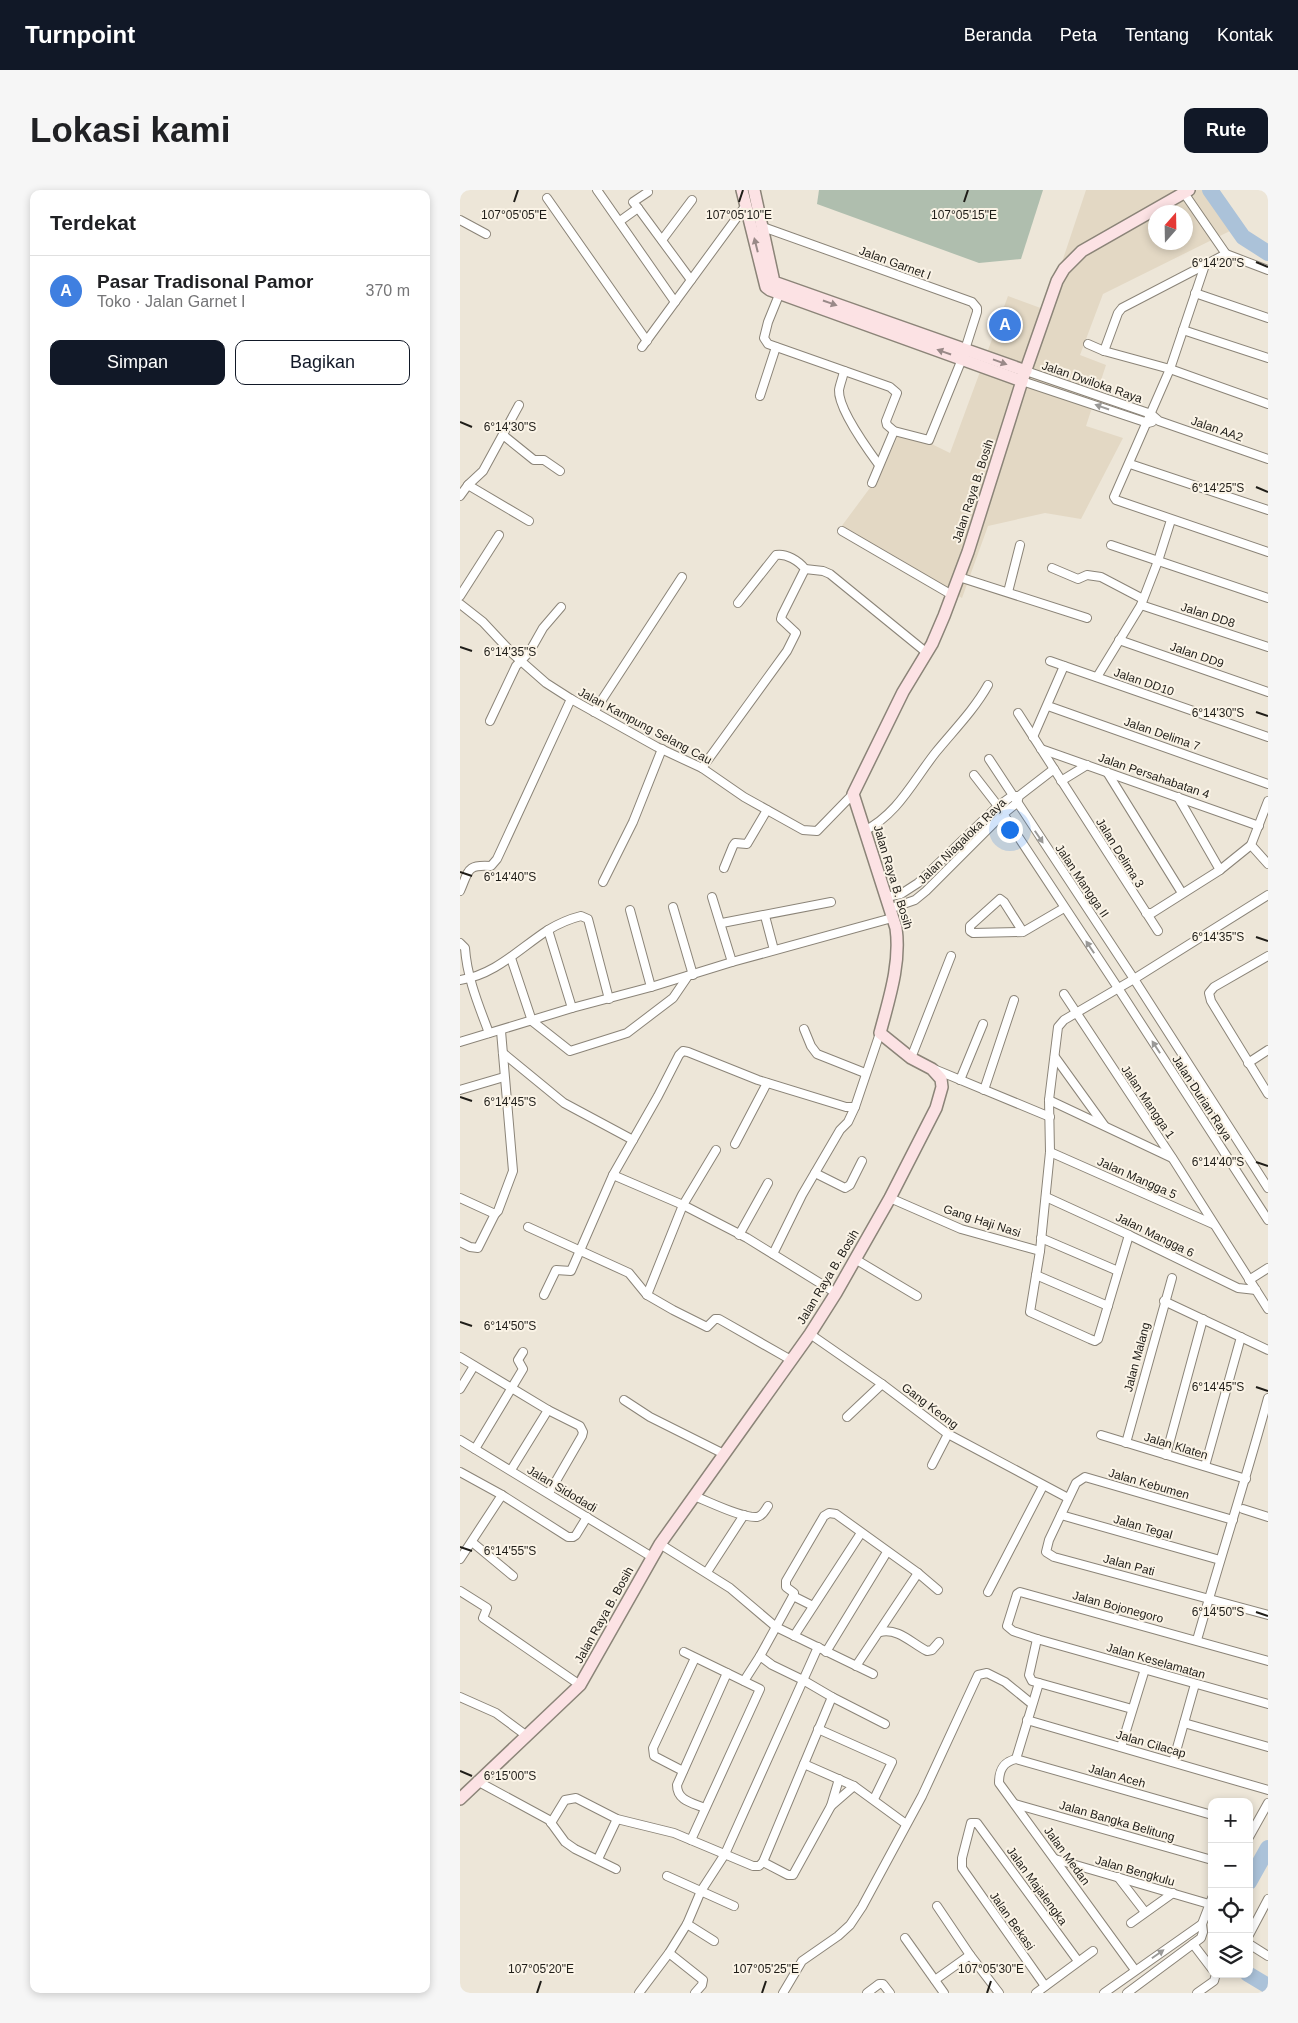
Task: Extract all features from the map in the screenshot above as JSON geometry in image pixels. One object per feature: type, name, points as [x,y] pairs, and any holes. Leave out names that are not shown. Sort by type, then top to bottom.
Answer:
[{"type":"main road","points":[[742,190],[766,287],[781,290],[1024,376]]},
{"type":"main road","points":[[754,190],[774,282],[781,290]]},
{"type":"main road","name":"Jalan Raya B. Bosih","points":[[880,1033],[890,995],[898,939],[852,794],[903,692],[928,653],[952,595],[1056,281],[1064,269],[1082,251],[1187,192]]},
{"type":"main road","points":[[880,1033],[911,1058],[932,1069]]},
{"type":"main road","name":"Jalan Raya B. Bosih","points":[[460,1798],[580,1685],[660,1544],[810,1334],[836,1293],[890,1198],[936,1108],[942,1087],[941,1079],[932,1069]]},
{"type":"street","points":[[597,190],[675,302]]},
{"type":"street","points":[[648,192],[633,202],[691,280]]},
{"type":"street","points":[[1187,192],[1226,254],[1268,270]]},
{"type":"street","points":[[547,198],[644,344],[746,205]]},
{"type":"street","points":[[662,240],[692,200]]},
{"type":"street","points":[[620,221],[638,208]]},
{"type":"street","points":[[460,220],[486,234]]},
{"type":"street","name":"Jalan Garnet I","points":[[762,227],[972,302],[977,308],[963,354],[929,440],[894,430]]},
{"type":"street","points":[[1104,351],[1118,313],[1122,308],[1226,254]]},
{"type":"street","points":[[1205,265],[1170,369],[1115,495],[1116,500],[1268,552]]},
{"type":"street","points":[[781,290],[768,322],[764,338],[768,344],[895,389],[897,393],[886,421],[887,425],[894,430],[872,483]]},
{"type":"street","points":[[1196,294],[1268,318]]},
{"type":"street","points":[[1183,330],[1268,358]]},
{"type":"street","points":[[1088,344],[1104,351],[1170,369],[1268,404]]},
{"type":"street","points":[[760,396],[776,347]]},
{"type":"street","points":[[844,371],[839,390],[840,397],[855,430],[879,465]]},
{"type":"street","name":"Jalan Dwiloka Raya","points":[[1024,376],[1151,414]]},
{"type":"street","name":"Jalan Dwiloka Raya","points":[[1024,376],[1148,423]]},
{"type":"street","points":[[460,496],[468,485],[483,471],[519,405]]},
{"type":"street","name":"Jalan AA2","points":[[1151,414],[1159,421],[1268,459]]},
{"type":"street","name":"Jalan AA2","points":[[1148,423],[1159,421]]},
{"type":"street","points":[[503,435],[534,460],[544,460],[560,471]]},
{"type":"street","points":[[1130,464],[1268,510]]},
{"type":"street","points":[[468,485],[530,521]]},
{"type":"street","points":[[1097,677],[1142,602],[1171,520]]},
{"type":"street","points":[[842,531],[952,595]]},
{"type":"street","points":[[460,596],[499,535]]},
{"type":"street","points":[[1008,592],[1020,545]]},
{"type":"street","points":[[1111,545],[1268,598]]},
{"type":"street","points":[[738,603],[776,555],[780,554],[795,561],[805,569],[823,571],[830,574],[928,653]]},
{"type":"street","name":"Jalan DD8","points":[[1052,568],[1078,579],[1087,575],[1101,577],[1142,602],[1268,647]]},
{"type":"street","points":[[702,768],[795,638],[796,633],[782,619],[782,615],[805,569]]},
{"type":"street","points":[[594,712],[682,577]]},
{"type":"street","points":[[959,577],[1060,611],[1087,618]]},
{"type":"street","name":"Jalan Kampung Selang Cau","points":[[460,604],[483,622],[546,684],[662,749],[702,768],[744,797],[803,830],[817,831],[852,794]]},
{"type":"street","points":[[490,721],[520,660],[530,652],[543,628],[561,607]]},
{"type":"street","name":"Jalan DD9","points":[[1118,640],[1268,692]]},
{"type":"street","name":"Jalan DD10","points":[[1050,661],[1268,737]]},
{"type":"street","points":[[1033,737],[1064,666]]},
{"type":"street","points":[[864,831],[878,824],[896,807],[935,754],[980,700],[988,685]]},
{"type":"street","points":[[460,891],[470,869],[474,866],[491,866],[494,863],[571,699]]},
{"type":"street","name":"Jalan Delima 7","points":[[1048,706],[1268,784]]},
{"type":"street","name":"Jalan Delima 3","points":[[1018,713],[1158,931]]},
{"type":"street","points":[[603,882],[633,822],[662,749]]},
{"type":"street","name":"Jalan Persahabatan 4","points":[[1041,749],[1259,826]]},
{"type":"street","name":"Jalan Mangga II","points":[[989,759],[1134,979]]},
{"type":"street","points":[[1062,781],[1088,765]]},
{"type":"street","name":"Jalan Niagaloka Raya","points":[[460,1042],[572,1008],[690,976],[891,914],[926,891],[1016,799],[1054,769]]},
{"type":"street","points":[[1107,772],[1182,894]]},
{"type":"street","points":[[974,775],[998,806],[1118,988]]},
{"type":"street","points":[[1178,797],[1220,870]]},
{"type":"street","name":"Jalan Niagaloka Raya","points":[[886,897],[901,894],[918,883],[998,806],[1016,799]]},
{"type":"street","points":[[1146,913],[1152,913],[1220,870],[1251,845],[1268,800]]},
{"type":"street","points":[[724,868],[735,843],[747,844],[767,810]]},
{"type":"street","points":[[1251,845],[1268,864]]},
{"type":"street","points":[[1129,1235],[1098,1339],[1095,1341],[1030,1312],[1046,1197],[1050,1152],[1049,1100],[1058,1027],[1064,1020],[1268,896]]},
{"type":"street","points":[[712,897],[722,924],[732,962]]},
{"type":"street","points":[[1023,932],[1004,902],[1000,899],[970,926],[970,931],[973,933],[1023,932],[1064,908]]},
{"type":"street","points":[[722,924],[831,902]]},
{"type":"street","points":[[511,958],[532,1021],[567,1051],[570,1051],[627,1033],[673,998],[690,976],[673,907]]},
{"type":"street","points":[[630,910],[651,987]]},
{"type":"street","points":[[460,980],[470,979],[511,958],[548,930],[581,916],[588,920],[609,999]]},
{"type":"street","points":[[765,916],[774,950]]},
{"type":"street","points":[[548,930],[572,1008]]},
{"type":"street","points":[[460,943],[465,948],[465,958],[470,979],[489,1033]]},
{"type":"street","points":[[911,1058],[951,956]]},
{"type":"street","points":[[1268,956],[1214,987],[1209,993],[1211,1002],[1268,1094]]},
{"type":"street","name":"Jalan Durian Raya","points":[[1134,979],[1268,1188]]},
{"type":"street","name":"Jalan Durian Raya","points":[[1118,988],[1268,1220]]},
{"type":"street","name":"Jalan Mangga 1","points":[[1064,994],[1075,1014],[1173,1159],[1268,1309]]},
{"type":"street","points":[[984,1090],[1014,1000]]},
{"type":"street","points":[[960,1080],[983,1024]]},
{"type":"street","points":[[804,1029],[811,1046],[817,1054],[865,1073]]},
{"type":"street","points":[[460,1242],[470,1247],[478,1248],[494,1214],[498,1211],[513,1171],[501,1031]]},
{"type":"street","points":[[773,1254],[815,1172],[840,1130],[848,1122],[855,1107],[880,1033]]},
{"type":"street","points":[[1248,1063],[1268,1050]]},
{"type":"street","points":[[544,1295],[556,1270],[571,1272],[613,1175],[679,1055],[683,1051],[767,1083],[846,1107],[855,1107]]},
{"type":"street","points":[[503,1053],[564,1103],[633,1140]]},
{"type":"street","points":[[1055,1057],[1105,1126]]},
{"type":"street","points":[[932,1069],[1050,1117]]},
{"type":"street","points":[[460,1090],[504,1077]]},
{"type":"street","points":[[735,1144],[767,1083]]},
{"type":"street","points":[[1049,1100],[1173,1159]]},
{"type":"street","points":[[647,1295],[683,1205],[716,1150]]},
{"type":"street","name":"Jalan Mangga 5","points":[[1050,1152],[1214,1225]]},
{"type":"street","points":[[815,1172],[845,1188],[850,1185],[862,1161]]},
{"type":"street","points":[[613,1175],[683,1205],[773,1254],[836,1293]]},
{"type":"street","points":[[739,1235],[768,1183]]},
{"type":"street","name":"Jalan Mangga 6","points":[[1046,1197],[1238,1288],[1256,1290]]},
{"type":"street","points":[[460,1198],[494,1214]]},
{"type":"street","name":"Gang Haji Nasi","points":[[890,1198],[961,1229],[1040,1251]]},
{"type":"street","points":[[528,1227],[630,1272],[647,1295],[672,1310],[707,1327],[715,1319],[719,1319],[791,1360]]},
{"type":"street","points":[[1041,1238],[1118,1271]]},
{"type":"street","points":[[855,1259],[917,1296]]},
{"type":"street","points":[[1249,1280],[1268,1268]]},
{"type":"street","points":[[1036,1275],[1108,1306]]},
{"type":"street","name":"Jalan Malang","points":[[1126,1443],[1164,1301],[1172,1278]]},
{"type":"street","points":[[1164,1301],[1268,1350]]},
{"type":"street","points":[[1166,1455],[1203,1319]]},
{"type":"street","name":"Gang Keong","points":[[810,1334],[882,1384],[948,1434],[1063,1495]]},
{"type":"street","points":[[1206,1466],[1241,1337]]},
{"type":"street","points":[[475,1449],[523,1369],[518,1360],[523,1352]]},
{"type":"street","points":[[460,1357],[548,1410],[580,1426],[583,1432],[549,1493]]},
{"type":"street","points":[[460,1389],[474,1366]]},
{"type":"street","points":[[847,1416],[882,1384]]},
{"type":"street","points":[[1197,1640],[1208,1598],[1246,1479],[1268,1398]]},
{"type":"street","points":[[624,1400],[650,1417],[724,1454]]},
{"type":"street","points":[[511,1470],[548,1410]]},
{"type":"street","points":[[932,1465],[948,1434]]},
{"type":"street","name":"Jalan Klaten","points":[[1101,1435],[1246,1479]]},
{"type":"street","name":"Jalan Sidodadi","points":[[460,1440],[652,1558]]},
{"type":"street","points":[[460,1472],[502,1495],[568,1537],[576,1535],[587,1517]]},
{"type":"street","name":"Jalan Kebumen","points":[[1063,1495],[1085,1477],[1233,1520]]},
{"type":"street","points":[[988,1592],[1043,1486]]},
{"type":"street","points":[[460,1559],[502,1495]]},
{"type":"street","points":[[1061,1515],[1063,1495]]},
{"type":"street","points":[[694,1496],[744,1515],[758,1517],[763,1514],[768,1506]]},
{"type":"street","points":[[1243,1509],[1268,1516]]},
{"type":"street","points":[[813,1606],[793,1596],[792,1592],[786,1587],[786,1581],[824,1516],[830,1513],[836,1514],[918,1573],[938,1590]]},
{"type":"street","points":[[707,1572],[744,1515]]},
{"type":"street","name":"Jalan Pati","points":[[1061,1515],[1046,1552],[1054,1557],[1268,1615]]},
{"type":"street","name":"Jalan Tegal","points":[[1061,1515],[1220,1560]]},
{"type":"street","points":[[794,1636],[861,1533]]},
{"type":"street","points":[[472,1542],[512,1576]]},
{"type":"street","points":[[660,1544],[707,1572],[776,1627],[873,1674]]},
{"type":"street","points":[[826,1652],[887,1552]]},
{"type":"street","points":[[856,1666],[918,1573]]},
{"type":"street","points":[[460,1591],[487,1608],[483,1618],[580,1685]]},
{"type":"street","name":"Jalan Keselamatan","points":[[1020,1592],[1017,1594],[1008,1626],[1013,1631],[1268,1704]]},
{"type":"street","name":"Jalan Bojonegoro","points":[[1020,1592],[1268,1660]]},
{"type":"street","points":[[744,1681],[793,1596]]},
{"type":"street","points":[[880,1632],[889,1630],[895,1632],[927,1651],[932,1650],[940,1642]]},
{"type":"street","points":[[1037,1639],[1029,1675],[1032,1681],[1132,1709]]},
{"type":"street","points":[[639,1993],[669,1954],[687,1924],[701,1891],[725,1854],[818,1648]]},
{"type":"street","points":[[684,1652],[760,1689],[691,1840]]},
{"type":"street","points":[[760,1656],[772,1665],[886,1724]]},
{"type":"street","points":[[683,1771],[654,1756],[653,1748],[695,1658]]},
{"type":"street","points":[[1120,1747],[1145,1669]]},
{"type":"street","points":[[783,1993],[802,1961],[828,1944],[850,1925],[862,1907],[930,1781],[978,1675],[987,1672],[1005,1682],[1032,1704]]},
{"type":"street","points":[[705,1808],[680,1798],[677,1792],[677,1785],[727,1673]]},
{"type":"street","points":[[1016,1759],[1038,1682]]},
{"type":"street","points":[[1173,1762],[1195,1684]]},
{"type":"street","points":[[460,1697],[496,1713],[527,1736]]},
{"type":"street","points":[[552,1823],[565,1800],[576,1798],[617,1819],[674,1833],[756,1867],[764,1862],[832,1697]]},
{"type":"street","name":"Jalan Cilacap","points":[[1027,1720],[1268,1790]]},
{"type":"street","points":[[1184,1723],[1268,1747]]},
{"type":"street","points":[[818,1729],[892,1762],[874,1799]]},
{"type":"street","name":"Jalan Medan","points":[[1016,1759],[1007,1761],[1001,1768],[999,1780],[1135,1970]]},
{"type":"street","name":"Jalan Aceh","points":[[1016,1759],[1208,1814]]},
{"type":"street","points":[[804,1764],[854,1786],[906,1824]]},
{"type":"street","points":[[764,1862],[788,1875],[793,1875],[831,1806],[839,1778]]},
{"type":"street","points":[[477,1781],[549,1820],[565,1842],[575,1849],[616,1868]]},
{"type":"street","points":[[831,1806],[854,1786]]},
{"type":"street","points":[[1253,1826],[1268,1803]]},
{"type":"street","name":"Jalan Bangka Belitung","points":[[1015,1804],[1208,1859]]},
{"type":"street","points":[[598,1859],[617,1819]]},
{"type":"street","name":"Jalan Majalengka","points":[[962,1868],[962,1858],[969,1825],[973,1822],[977,1823],[1078,1962]]},
{"type":"street","name":"Jalan Bengkulu","points":[[1055,1859],[1173,1893],[1208,1901]]},
{"type":"street","name":"Jalan Bekasi","points":[[962,1868],[1045,1986]]},
{"type":"street","points":[[667,1876],[734,1906]]},
{"type":"street","points":[[1118,1877],[1145,1912]]},
{"type":"street","points":[[1131,1923],[1173,1893]]},
{"type":"street","points":[[1250,1933],[1268,1899]]},
{"type":"street","points":[[937,1906],[970,1955],[999,1993]]},
{"type":"street","points":[[1126,1993],[1201,1938],[1203,1935],[1202,1924],[1208,1907]]},
{"type":"street","points":[[687,1924],[714,1941]]},
{"type":"street","points":[[1104,1993],[1202,1924]]},
{"type":"street","points":[[904,1938],[944,1993]]},
{"type":"street","points":[[1193,1944],[1208,1964]]},
{"type":"street","points":[[1253,1947],[1268,1956]]},
{"type":"street","points":[[1036,1993],[1093,1951]]},
{"type":"street","points":[[669,1954],[703,1980],[702,1985],[695,1993]]},
{"type":"street","points":[[935,1980],[970,1955]]},
{"type":"street","points":[[1197,1993],[1214,1981],[1215,1978]]},
{"type":"street","points":[[867,1993],[879,1984],[883,1984],[890,1993]]},
{"type":"shaded area","points":[[1086,190],[1210,190],[1236,228],[1193,249],[1193,205],[1148,205],[1148,250],[1192,250],[1103,294],[1080,355],[1106,365],[1086,426],[1123,438],[1081,519],[1045,513],[988,526],[962,598],[841,527],[881,473],[901,429],[950,453],[1008,296],[1046,310]]},
{"type":"green space","points":[[819,190],[1043,190],[1021,259],[979,263],[817,204]]},
{"type":"waterway","points":[[1210,190],[1243,237],[1268,253]]},
{"type":"waterway","points":[[1253,1875],[1268,1848]]},
{"type":"waterway","points":[[1253,1977],[1268,1986]]},
{"type":"place","name":"Pasar Tradisonal Pamor","points":[[1005,325]]}]
